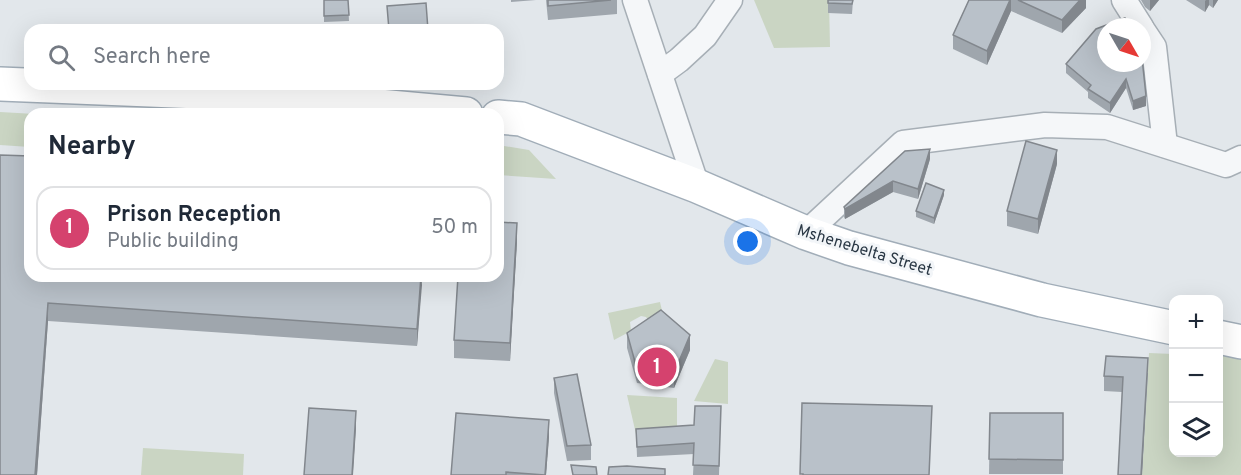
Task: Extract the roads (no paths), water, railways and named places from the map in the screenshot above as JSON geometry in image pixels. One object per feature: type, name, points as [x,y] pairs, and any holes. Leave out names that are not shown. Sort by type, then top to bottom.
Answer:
[{"type":"main road","points":[[0,84],[24,85]]},
{"type":"main road","points":[[149,90],[249,94],[401,108]]},
{"type":"main road","name":"Mshenebelta Street","points":[[504,118],[520,119],[697,186],[806,233],[849,248],[1042,300],[1169,327]]},
{"type":"main road","points":[[1223,338],[1241,342]]},
{"type":"street","points":[[635,0],[697,186]]},
{"type":"street","points":[[660,74],[705,36],[730,0]]},
{"type":"street","points":[[1124,0],[1135,18]]},
{"type":"street","points":[[1151,43],[1154,47],[1165,146]]},
{"type":"street","points":[[806,233],[903,143],[1045,125],[1107,127],[1226,165],[1241,158]]},
{"type":"place","name":"Prison Reception","points":[[657,367]]}]
